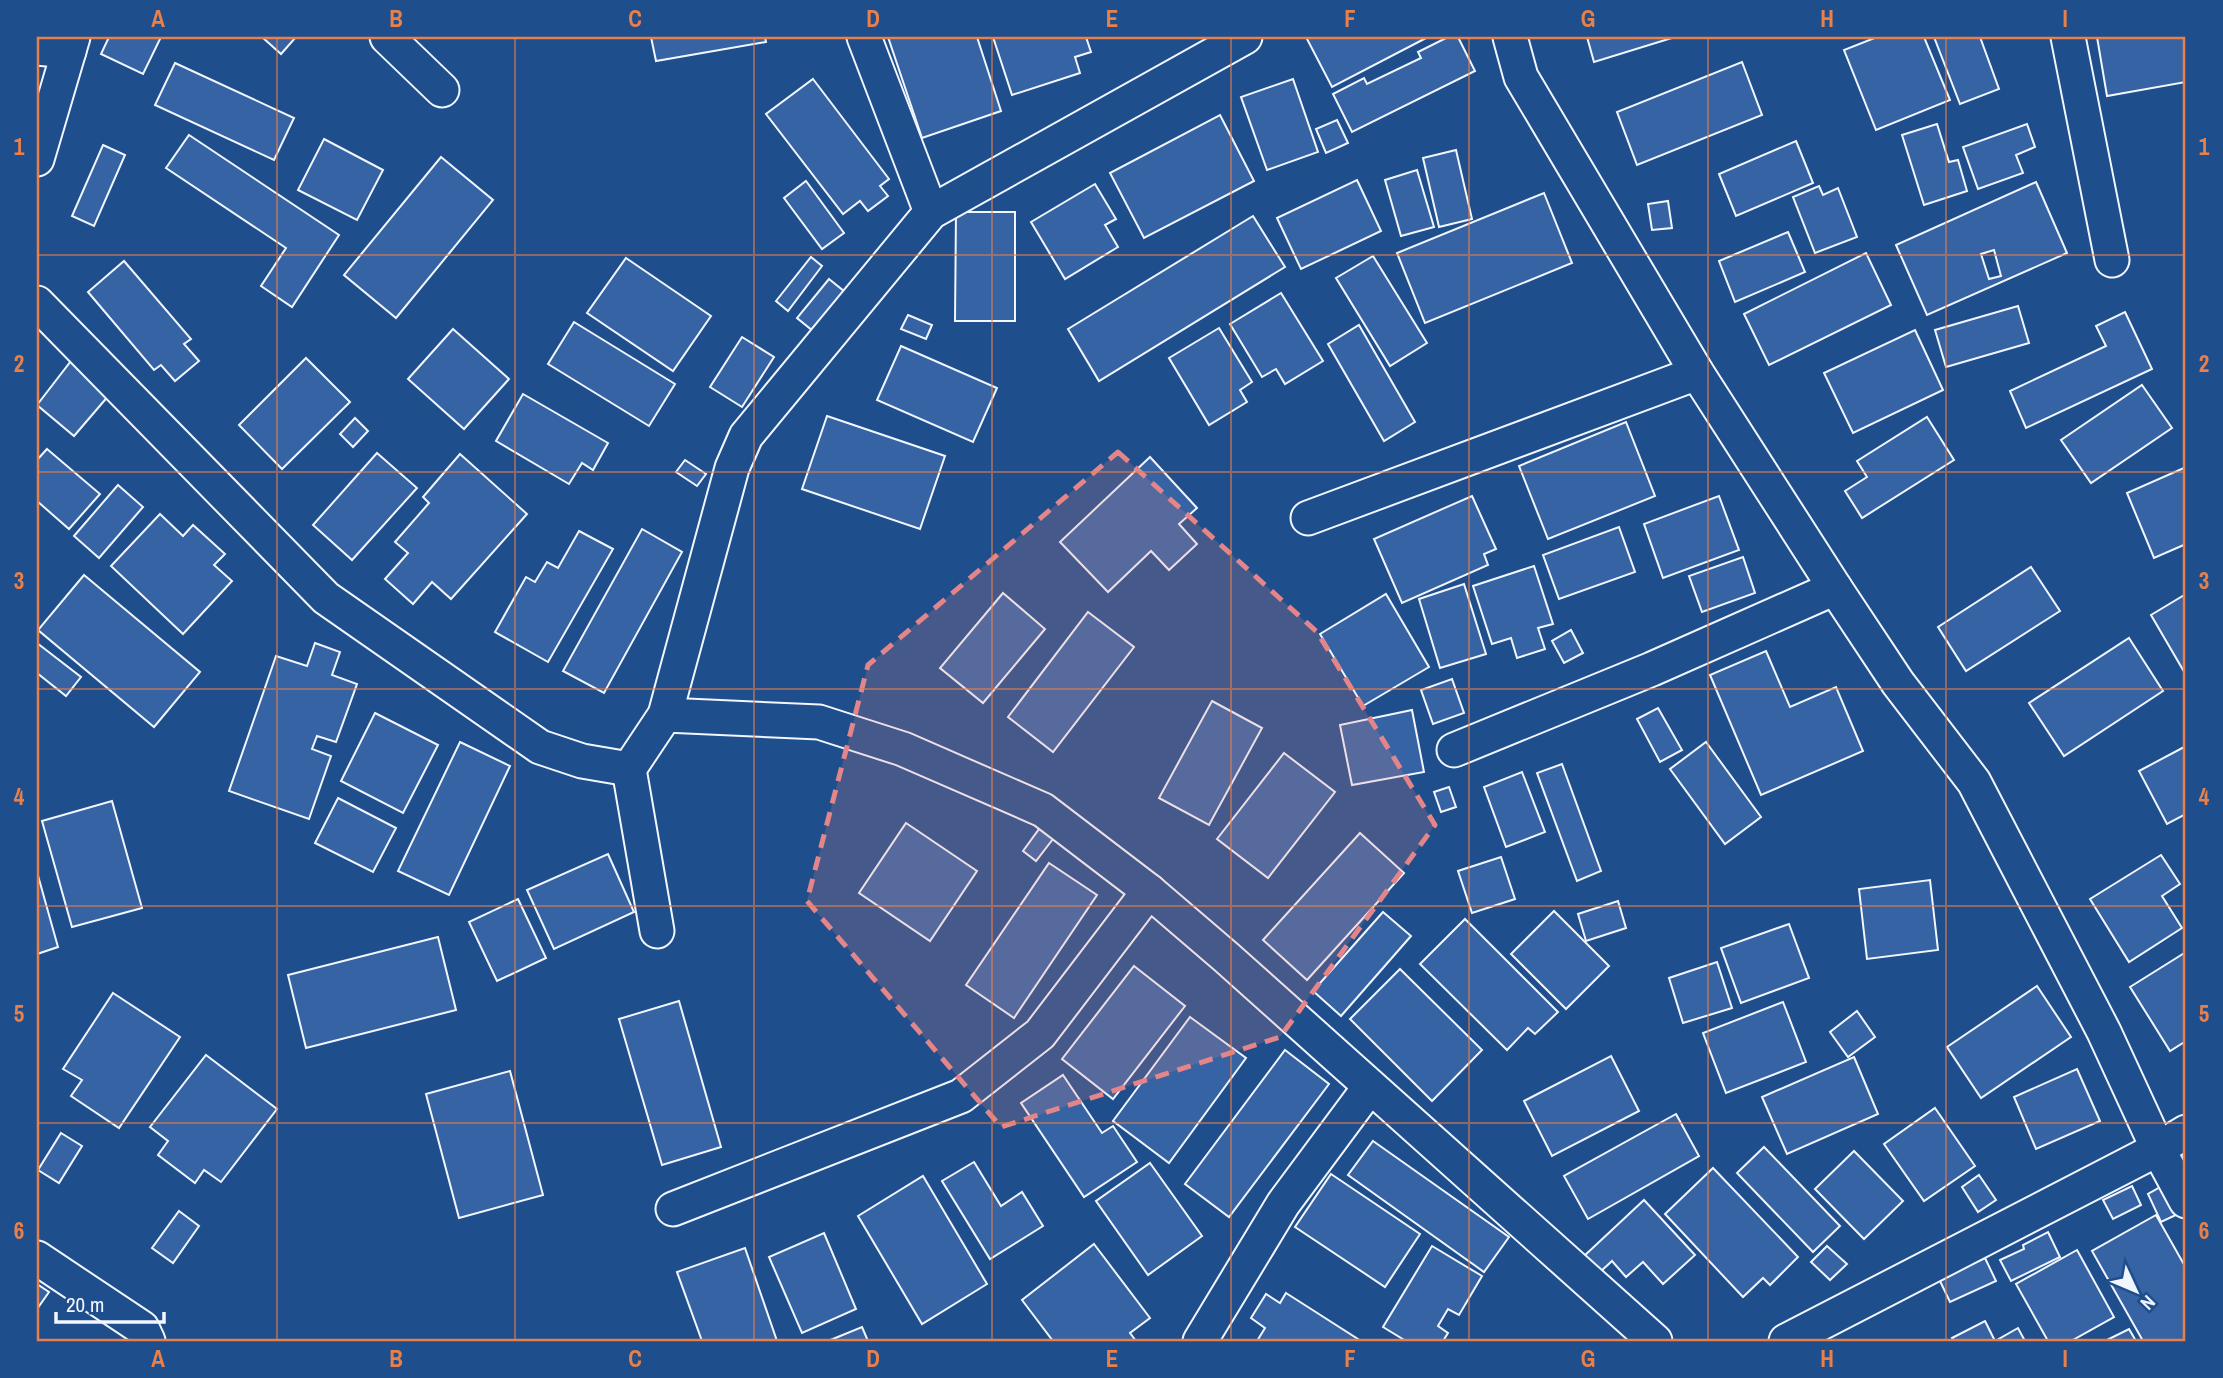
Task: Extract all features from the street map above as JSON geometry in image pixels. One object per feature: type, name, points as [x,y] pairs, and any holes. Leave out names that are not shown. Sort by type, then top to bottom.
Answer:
[{"type":"street","points":[[387,37],[442,90]]},
{"type":"street","points":[[864,37],[931,212]]},
{"type":"street","points":[[657,931],[629,769],[666,715],[732,468],[746,436],[931,212],[1245,37]]},
{"type":"street","points":[[1510,37],[1521,77],[1697,373],[1898,683],[1973,782],[2104,1032],[2158,1149],[2186,1201]]},
{"type":"street","points":[[2068,37],[2112,260]]},
{"type":"street","points":[[37,159],[59,45]]},
{"type":"street","points":[[37,303],[326,598],[540,747],[582,761],[629,769]]},
{"type":"street","points":[[1308,519],[1697,373]]},
{"type":"street","points":[[1454,750],[1652,669],[1835,588]]},
{"type":"street","points":[[666,715],[819,722],[903,749],[1042,810],[1149,891],[1656,1341]]},
{"type":"street","points":[[673,1209],[961,1096],[1040,1034],[1149,891]]},
{"type":"street","points":[[1200,1341],[1283,1204],[1369,1088]]},
{"type":"street","points":[[1786,1341],[2158,1149],[2186,1132]]},
{"type":"street","points":[[37,1258],[142,1328],[148,1341]]},
{"type":"highlighted area","points":[[1118,452],[1317,632],[1435,825],[1280,1037],[1001,1127],[807,901],[868,665]]},
{"type":"building","points":[[109,37],[161,37],[143,74],[101,54]]},
{"type":"building","points":[[262,37],[296,37],[281,54]]},
{"type":"building","points":[[651,37],[765,37],[766,42],[656,61]]},
{"type":"building","points":[[888,37],[977,37],[1001,111],[922,138]]},
{"type":"building","points":[[993,37],[1086,37],[1091,52],[1075,57],[1080,73],[1012,95]]},
{"type":"building","points":[[1306,37],[1428,37],[1332,87]]},
{"type":"building","points":[[1448,37],[1458,37],[1475,71],[1352,132],[1333,94],[1364,78],[1367,84],[1421,58],[1418,52]]},
{"type":"building","points":[[1587,37],[1675,37],[1594,62]]},
{"type":"building","points":[[1877,37],[1924,37],[1950,100],[1876,130],[1844,50]]},
{"type":"building","points":[[1934,37],[1980,37],[1999,89],[1960,104]]},
{"type":"building","points":[[2097,37],[2185,37],[2186,82],[2107,96]]},
{"type":"building","points":[[1742,62],[1762,115],[1637,165],[1617,112]]},
{"type":"building","points":[[175,63],[294,118],[274,160],[155,105]]},
{"type":"building","points":[[813,79],[889,179],[880,186],[888,196],[868,211],[860,201],[843,214],[766,114]]},
{"type":"building","points":[[1293,79],[1318,152],[1267,170],[1241,97]]},
{"type":"building","points":[[1220,115],[1254,181],[1144,238],[1110,173]]},
{"type":"building","points":[[1337,120],[1348,143],[1326,153],[1316,129]]},
{"type":"building","points":[[1937,124],[1949,162],[1958,160],[1967,191],[1924,205],[1902,135]]},
{"type":"building","points":[[2027,124],[2035,147],[2016,155],[2023,173],[1978,189],[1963,147]]},
{"type":"building","points":[[189,135],[339,235],[292,307],[261,286],[286,248],[166,168]]},
{"type":"building","points":[[324,139],[383,170],[357,220],[298,190]]},
{"type":"building","points":[[1796,141],[1813,183],[1736,216],[1719,174]]},
{"type":"building","points":[[103,145],[125,155],[94,226],[72,216]]},
{"type":"building","points":[[1456,150],[1472,219],[1439,227],[1423,158]]},
{"type":"building","points":[[441,157],[493,200],[396,318],[344,275]]},
{"type":"building","points":[[1417,170],[1434,227],[1401,236],[1385,180]]},
{"type":"building","points":[[1357,180],[1381,231],[1301,269],[1277,218]]},
{"type":"building","points":[[806,181],[844,233],[822,249],[784,198]]},
{"type":"building","points":[[2036,182],[2067,253],[1927,315],[1896,245]],"holes":[[[1994,250],[2001,276],[1989,279],[1981,254]]]},
{"type":"building","points":[[1095,184],[1116,219],[1105,225],[1118,247],[1065,279],[1031,222]]},
{"type":"building","points":[[1819,186],[1823,195],[1838,188],[1857,237],[1815,253],[1793,197]]},
{"type":"building","points":[[1544,193],[1572,263],[1425,323],[1397,253]]},
{"type":"building","points":[[1668,201],[1672,228],[1652,230],[1648,204]]},
{"type":"building","points":[[956,212],[1015,212],[1015,321],[955,321]]},
{"type":"building","points":[[1253,216],[1285,267],[1099,381],[1068,329]]},
{"type":"building","points":[[1788,232],[1805,272],[1735,302],[1719,261]]},
{"type":"building","points":[[1866,253],[1891,305],[1769,365],[1744,314]]},
{"type":"building","points":[[1373,256],[1427,343],[1390,366],[1336,278]]},
{"type":"building","points":[[811,257],[822,266],[788,311],[776,301]]},
{"type":"building","points":[[626,258],[711,316],[673,371],[587,313]]},
{"type":"building","points":[[124,261],[191,339],[184,344],[199,361],[175,381],[161,365],[154,370],[88,292]]},
{"type":"building","points":[[829,279],[850,296],[818,335],[797,318]]},
{"type":"building","points":[[1281,293],[1323,361],[1285,384],[1276,369],[1262,377],[1230,324]]},
{"type":"building","points":[[2018,306],[2029,343],[1946,367],[1935,330]]},
{"type":"building","points":[[2125,312],[2152,369],[2026,428],[2010,391],[2106,346],[2096,326]]},
{"type":"building","points":[[908,315],[932,325],[926,339],[901,329]]},
{"type":"building","points":[[574,322],[675,384],[649,426],[548,364]]},
{"type":"building","points":[[1359,325],[1415,422],[1384,441],[1328,344]]},
{"type":"building","points":[[1219,328],[1252,382],[1240,390],[1247,402],[1209,425],[1169,358]]},
{"type":"building","points":[[453,329],[509,379],[464,429],[408,379]]},
{"type":"building","points":[[1915,330],[1943,390],[1853,433],[1824,373]]},
{"type":"building","points":[[742,337],[774,357],[742,407],[710,387]]},
{"type":"building","points":[[901,346],[997,388],[973,442],[877,400]]},
{"type":"building","points":[[306,358],[350,402],[282,469],[239,425]]},
{"type":"building","points":[[71,361],[110,394],[74,436],[37,405]]},
{"type":"building","points":[[2142,385],[2172,428],[2091,483],[2061,440]]},
{"type":"building","points":[[523,394],[608,443],[593,470],[582,463],[569,484],[496,441]]},
{"type":"building","points":[[827,416],[945,456],[920,529],[802,489]]},
{"type":"building","points":[[1927,417],[1954,460],[1862,518],[1845,491],[1867,477],[1857,461]]},
{"type":"building","points":[[355,418],[368,431],[353,447],[340,434]]},
{"type":"building","points":[[1626,422],[1655,496],[1548,539],[1519,466]]},
{"type":"building","points":[[47,449],[100,494],[69,529],[37,501],[37,460]]},
{"type":"building","points":[[377,453],[417,488],[352,560],[313,525]]},
{"type":"building","points":[[460,454],[527,514],[451,599],[432,582],[413,604],[385,579],[408,553],[395,542],[429,503],[423,497]]},
{"type":"building","points":[[1150,457],[1197,508],[1179,524],[1197,544],[1169,570],[1151,551],[1108,592],[1060,542]]},
{"type":"building","points":[[685,460],[706,474],[697,486],[676,472]]},
{"type":"building","points":[[2186,467],[2186,544],[2154,558],[2127,493]]},
{"type":"building","points":[[118,485],[143,507],[99,558],[74,536]]},
{"type":"building","points":[[1472,496],[1496,549],[1484,554],[1488,565],[1402,603],[1374,539]]},
{"type":"building","points":[[1719,496],[1739,550],[1663,578],[1644,524]]},
{"type":"building","points":[[160,514],[183,536],[193,525],[225,554],[214,565],[232,581],[183,634],[111,566]]},
{"type":"building","points":[[1619,527],[1635,572],[1559,599],[1543,555]]},
{"type":"building","points":[[642,529],[682,552],[604,693],[563,671]]},
{"type":"building","points":[[579,531],[613,549],[548,662],[495,632],[526,577],[535,582],[547,562],[558,568]]},
{"type":"building","points":[[1743,557],[1755,593],[1702,612],[1689,576]]},
{"type":"building","points":[[1534,566],[1553,624],[1538,628],[1545,649],[1517,658],[1511,638],[1492,644],[1473,586]]},
{"type":"building","points":[[2031,567],[2060,611],[1966,671],[1938,627]]},
{"type":"building","points":[[84,575],[200,672],[154,727],[38,630]]},
{"type":"building","points":[[1464,584],[1486,654],[1440,668],[1419,599]]},
{"type":"building","points":[[1003,593],[1045,629],[983,703],[940,668]]},
{"type":"building","points":[[1386,594],[1429,667],[1363,706],[1320,634]]},
{"type":"building","points":[[2186,594],[2186,675],[2151,615]]},
{"type":"building","points":[[1088,612],[1134,647],[1053,752],[1008,717]]},
{"type":"building","points":[[1571,630],[1583,653],[1564,663],[1552,641]]},
{"type":"building","points":[[2129,638],[2163,691],[2064,756],[2029,703]]},
{"type":"building","points":[[37,643],[81,677],[66,696],[37,673]]},
{"type":"building","points":[[315,643],[340,652],[332,675],[357,684],[336,742],[317,736],[312,749],[331,756],[309,819],[229,791],[276,656],[307,666]]},
{"type":"building","points":[[1766,651],[1790,707],[1836,687],[1863,751],[1761,795],[1710,675]]},
{"type":"building","points":[[1452,679],[1464,713],[1433,724],[1421,690]]},
{"type":"building","points":[[1212,701],[1262,728],[1209,825],[1159,798]]},
{"type":"building","points":[[1658,708],[1682,750],[1660,762],[1637,719]]},
{"type":"building","points":[[1412,710],[1424,772],[1352,785],[1340,725]]},
{"type":"building","points":[[375,713],[438,745],[403,813],[341,781]]},
{"type":"building","points":[[460,742],[510,766],[449,895],[398,871]]},
{"type":"building","points":[[1706,742],[1761,817],[1725,844],[1670,769]]},
{"type":"building","points":[[2186,746],[2186,814],[2167,824],[2139,771]]},
{"type":"building","points":[[1284,753],[1335,792],[1268,878],[1217,839]]},
{"type":"building","points":[[1562,764],[1601,871],[1577,881],[1537,773]]},
{"type":"building","points":[[1522,772],[1545,832],[1506,847],[1484,787]]},
{"type":"building","points":[[1449,787],[1456,807],[1441,812],[1434,792]]},
{"type":"building","points":[[338,798],[396,828],[373,872],[315,843]]},
{"type":"building","points":[[112,801],[142,908],[72,927],[42,821]]},
{"type":"building","points":[[906,823],[977,871],[930,941],[859,893]]},
{"type":"building","points":[[1042,825],[1056,835],[1036,861],[1023,851]]},
{"type":"building","points":[[1360,833],[1404,873],[1307,980],[1263,940]]},
{"type":"building","points":[[608,854],[634,912],[554,949],[527,890]]},
{"type":"building","points":[[2161,855],[2180,884],[2162,896],[2182,928],[2129,962],[2090,899]]},
{"type":"building","points":[[1501,857],[1515,899],[1472,913],[1458,871]]},
{"type":"building","points":[[1049,863],[1097,895],[1014,1018],[966,985]]},
{"type":"building","points":[[37,872],[58,947],[37,954]]},
{"type":"building","points":[[1930,880],[1938,950],[1867,959],[1859,889]]},
{"type":"building","points":[[518,899],[546,958],[497,981],[469,922]]},
{"type":"building","points":[[1618,901],[1626,928],[1586,941],[1578,914]]},
{"type":"building","points":[[1554,911],[1609,966],[1566,1009],[1511,954]]},
{"type":"building","points":[[1383,912],[1411,936],[1341,1016],[1313,991]]},
{"type":"building","points":[[1465,919],[1558,1012],[1535,1034],[1528,1028],[1507,1050],[1420,964]]},
{"type":"building","points":[[1789,924],[1809,978],[1741,1003],[1721,948]]},
{"type":"building","points":[[438,937],[456,1010],[306,1048],[288,975]]},
{"type":"building","points":[[2186,952],[2186,1041],[2170,1051],[2130,987]]},
{"type":"building","points":[[1717,962],[1732,1008],[1683,1023],[1669,978]]},
{"type":"building","points":[[1134,966],[1185,1006],[1113,1099],[1062,1059]]},
{"type":"building","points":[[1400,969],[1482,1050],[1432,1101],[1350,1019]]},
{"type":"building","points":[[2037,986],[2071,1037],[1981,1098],[1947,1047]]},
{"type":"building","points":[[113,993],[180,1037],[119,1128],[71,1096],[82,1080],[63,1069]]},
{"type":"building","points":[[679,1001],[721,1147],[662,1165],[619,1019]]},
{"type":"building","points":[[1783,1002],[1806,1062],[1726,1093],[1703,1033]]},
{"type":"building","points":[[1857,1011],[1875,1037],[1848,1057],[1830,1032]]},
{"type":"building","points":[[1190,1017],[1246,1058],[1169,1163],[1113,1121]]},
{"type":"building","points":[[1285,1050],[1329,1084],[1229,1217],[1185,1184]]},
{"type":"building","points":[[206,1055],[277,1109],[221,1182],[204,1170],[195,1183],[158,1155],[168,1141],[150,1127]]},
{"type":"building","points":[[1611,1056],[1639,1111],[1552,1156],[1524,1101]]},
{"type":"building","points":[[1854,1057],[1878,1114],[1787,1154],[1762,1097]]},
{"type":"building","points":[[2077,1069],[2100,1121],[2036,1149],[2014,1097]]},
{"type":"building","points":[[510,1071],[543,1195],[459,1218],[426,1094]]},
{"type":"building","points":[[1063,1075],[1102,1133],[1113,1126],[1137,1162],[1084,1197],[1021,1103]]},
{"type":"building","points":[[1935,1108],[1975,1166],[1924,1201],[1884,1144]]},
{"type":"building","points":[[1676,1114],[1699,1156],[1588,1219],[1564,1176]]},
{"type":"building","points":[[61,1133],[82,1146],[59,1183],[38,1170]]},
{"type":"building","points":[[1373,1141],[1509,1237],[1484,1272],[1348,1175]]},
{"type":"building","points":[[1764,1147],[1840,1226],[1813,1252],[1737,1173]]},
{"type":"building","points":[[1854,1151],[1903,1201],[1864,1239],[1815,1189]]},
{"type":"building","points":[[974,1162],[1001,1206],[1022,1192],[1043,1226],[990,1259],[942,1181]]},
{"type":"building","points":[[1150,1163],[1202,1236],[1148,1275],[1096,1201]]},
{"type":"building","points":[[1713,1168],[1798,1257],[1770,1285],[1763,1278],[1743,1297],[1665,1214]]},
{"type":"building","points":[[1331,1174],[1420,1234],[1385,1287],[1295,1227]]},
{"type":"building","points":[[1979,1175],[1996,1200],[1978,1212],[1962,1187]]},
{"type":"building","points":[[923,1176],[987,1284],[922,1324],[858,1216]]},
{"type":"building","points":[[2164,1185],[2178,1214],[2161,1222],[2148,1194]]},
{"type":"building","points":[[2132,1186],[2141,1205],[2113,1219],[2103,1200]]},
{"type":"building","points":[[1644,1200],[1695,1255],[1663,1284],[1643,1262],[1626,1277],[1612,1261],[1599,1273],[1583,1257]]},
{"type":"building","points":[[179,1211],[199,1226],[173,1263],[152,1248]]},
{"type":"building","points":[[2156,1215],[2186,1268],[2186,1341],[2143,1341],[2092,1251]]},
{"type":"building","points":[[2048,1232],[2060,1257],[2011,1281],[2000,1260],[2024,1249],[2023,1245]]},
{"type":"building","points":[[824,1233],[856,1309],[802,1333],[769,1257]]},
{"type":"building","points":[[1094,1244],[1150,1318],[1130,1333],[1136,1341],[1053,1341],[1022,1300]]},
{"type":"building","points":[[1432,1246],[1482,1276],[1459,1315],[1448,1309],[1438,1326],[1448,1333],[1443,1341],[1406,1341],[1383,1327]]},
{"type":"building","points":[[1827,1246],[1847,1264],[1830,1280],[1811,1262]]},
{"type":"building","points":[[745,1248],[777,1341],[702,1341],[677,1272]]},
{"type":"building","points":[[2077,1250],[2114,1317],[2071,1341],[2048,1341],[2016,1284]]},
{"type":"building","points":[[1985,1258],[1996,1281],[1950,1302],[1939,1279]]},
{"type":"building","points":[[37,1284],[49,1292],[37,1309]]},
{"type":"building","points":[[1286,1293],[1361,1341],[1257,1341],[1265,1328],[1251,1318],[1266,1294],[1280,1303]]},
{"type":"building","points":[[1985,1321],[1995,1341],[1954,1341],[1952,1338]]},
{"type":"building","points":[[862,1327],[868,1341],[828,1341]]},
{"type":"building","points":[[2018,1328],[2025,1341],[1995,1341]]},
{"type":"building","points":[[2129,1329],[2136,1341],[2105,1341]]}]
